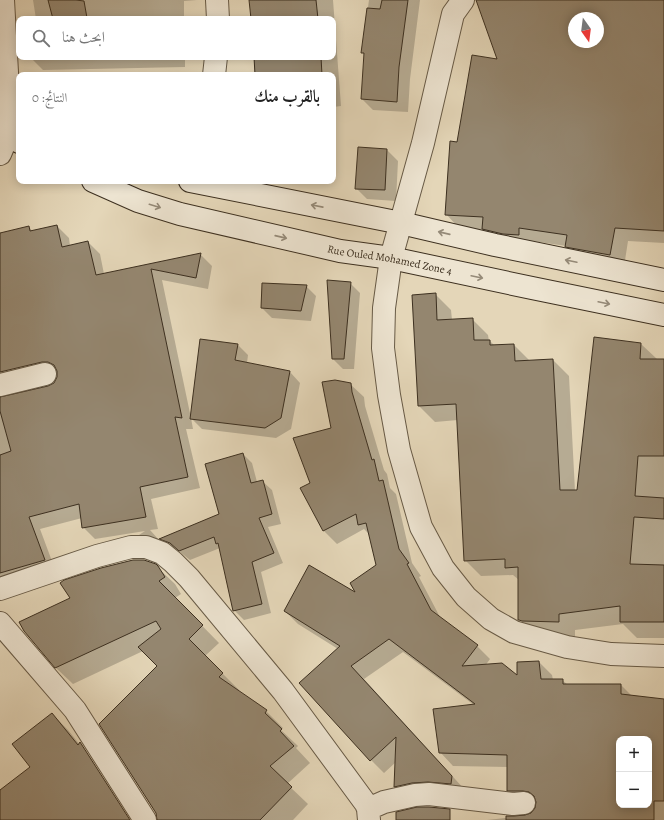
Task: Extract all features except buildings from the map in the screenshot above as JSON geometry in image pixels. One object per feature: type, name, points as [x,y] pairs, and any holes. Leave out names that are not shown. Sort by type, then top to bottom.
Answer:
[{"type":"street","points":[[3,0],[9,90],[7,140]]},
{"type":"street","points":[[217,0],[218,16]]},
{"type":"street","points":[[463,0],[454,14],[423,142],[391,258],[384,308],[383,348],[388,395],[399,450],[421,527],[443,568],[466,597],[490,619],[514,632],[574,649],[611,654],[664,656]]},
{"type":"street","points":[[214,72],[216,60]]},
{"type":"street","name":"Rue Ouled Mohamed Zone 4","points":[[100,184],[138,201],[180,214],[340,251],[391,258],[664,315]]},
{"type":"street","points":[[205,184],[401,223],[495,245],[664,280]]},
{"type":"street","points":[[0,385],[45,374]]},
{"type":"street","points":[[0,589],[97,556],[131,547],[146,547],[162,553],[189,578],[283,691],[366,804],[369,814],[384,802],[415,795],[429,794],[513,804],[524,803]]},
{"type":"street","points":[[0,623],[74,710],[145,820]]}]
